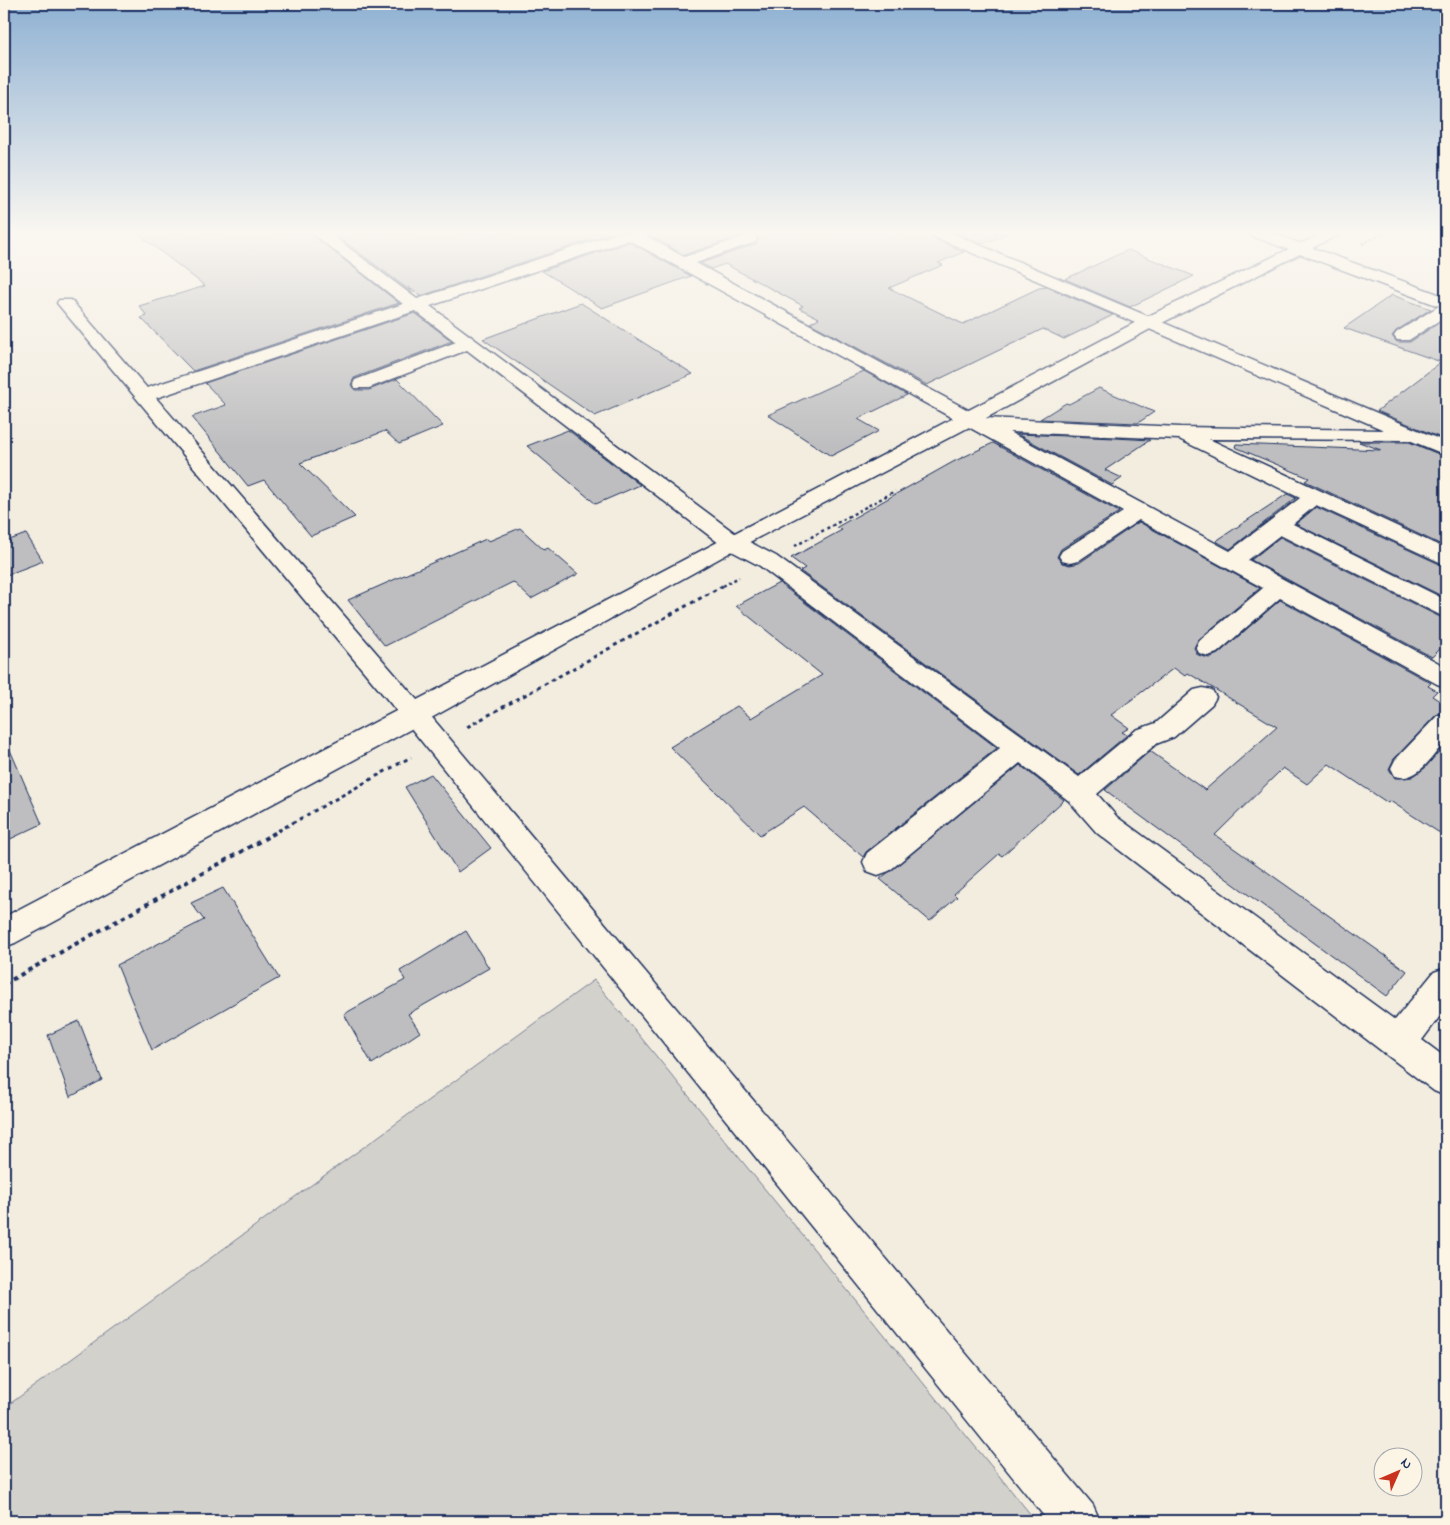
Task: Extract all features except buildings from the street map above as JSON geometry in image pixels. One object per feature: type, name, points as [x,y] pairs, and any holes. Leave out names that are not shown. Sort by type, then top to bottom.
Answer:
[{"type":"street","points":[[66,304],[142,396],[415,715],[1077,1521]]},
{"type":"street","points":[[757,304],[1446,678]]},
{"type":"street","points":[[1104,304],[1446,449]]},
{"type":"street","points":[[4,933],[415,715],[732,542],[968,420],[1148,323],[1187,304]]},
{"type":"street","points":[[142,396],[414,305],[424,309],[732,542],[768,561],[930,680],[1079,793],[1107,825],[1446,1079]]},
{"type":"street","points":[[1403,336],[1446,309]]},
{"type":"street","points":[[362,384],[454,350],[468,342]]},
{"type":"street","points":[[968,420],[1016,427],[1180,433],[1446,437]]},
{"type":"street","points":[[1180,433],[1446,558]]},
{"type":"street","points":[[1232,561],[1316,496]]},
{"type":"street","points":[[1070,556],[1139,512]]},
{"type":"street","points":[[1278,525],[1446,610]]},
{"type":"street","points":[[1208,647],[1279,586]]},
{"type":"street","points":[[1079,793],[1146,737],[1165,730],[1203,696]]},
{"type":"street","points":[[1405,768],[1446,723]]},
{"type":"street","points":[[878,862],[1019,748]]},
{"type":"street","points":[[1398,1043],[1446,983]]},
{"type":"path","points":[[4,984],[900,488]]},
{"type":"shaded area","points":[[594,980],[1036,1521],[4,1521],[4,1408]]}]
